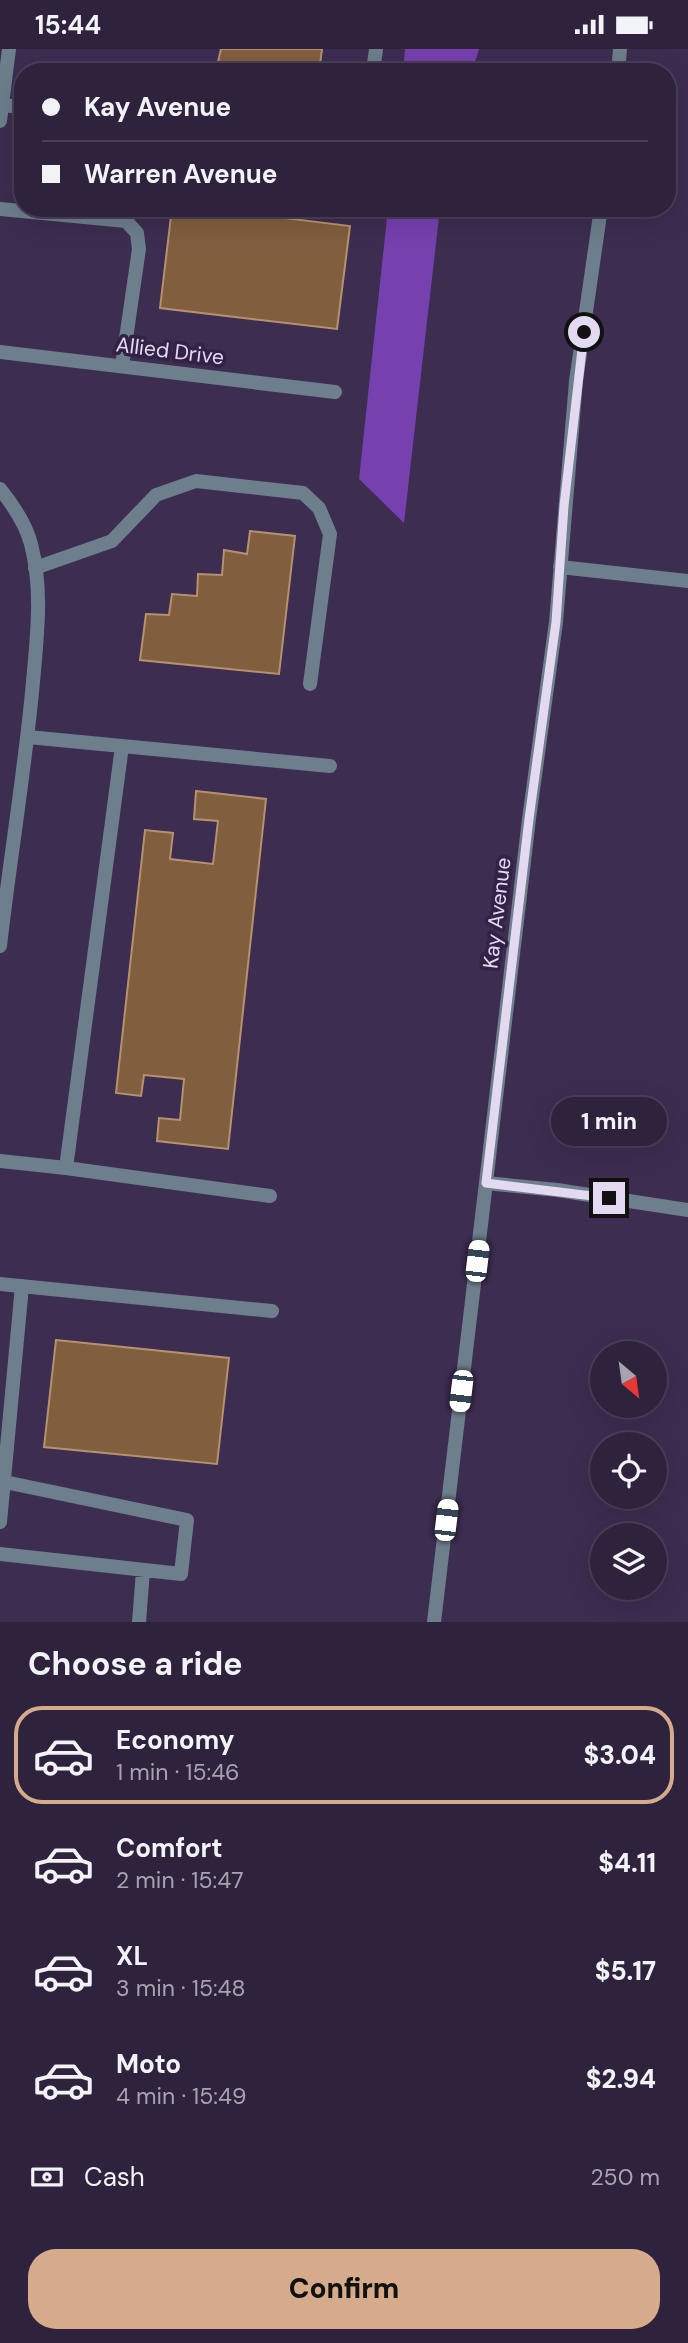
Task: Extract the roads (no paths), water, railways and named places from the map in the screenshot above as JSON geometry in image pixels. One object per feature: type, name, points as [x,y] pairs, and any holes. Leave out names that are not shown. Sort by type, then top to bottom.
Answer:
[{"type":"street","points":[[0,121],[9,49]]},
{"type":"street","points":[[2,105],[14,106]]},
{"type":"street","points":[[84,217],[126,221],[137,233],[139,249],[122,366]]},
{"type":"street","name":"Kay Avenue","points":[[434,1622],[529,819],[556,622],[576,381],[600,217]]},
{"type":"street","name":"Allied Drive","points":[[0,352],[335,392]]},
{"type":"street","points":[[35,568],[112,541],[156,495],[196,481],[303,493],[319,507],[330,534],[310,684]]},
{"type":"street","points":[[0,489],[23,523],[31,543],[38,617],[27,737],[0,946]]},
{"type":"street","points":[[560,567],[688,581]]},
{"type":"street","points":[[27,737],[330,766]]},
{"type":"street","points":[[66,1168],[122,746]]},
{"type":"street","points":[[0,1161],[270,1196]]},
{"type":"street","points":[[486,1183],[557,1190],[688,1210]]},
{"type":"street","points":[[0,1284],[272,1311]]},
{"type":"street","points":[[0,1522],[22,1286]]},
{"type":"street","points":[[0,1554],[181,1574],[187,1520],[5,1482]]},
{"type":"street","points":[[139,1622],[143,1571]]}]
